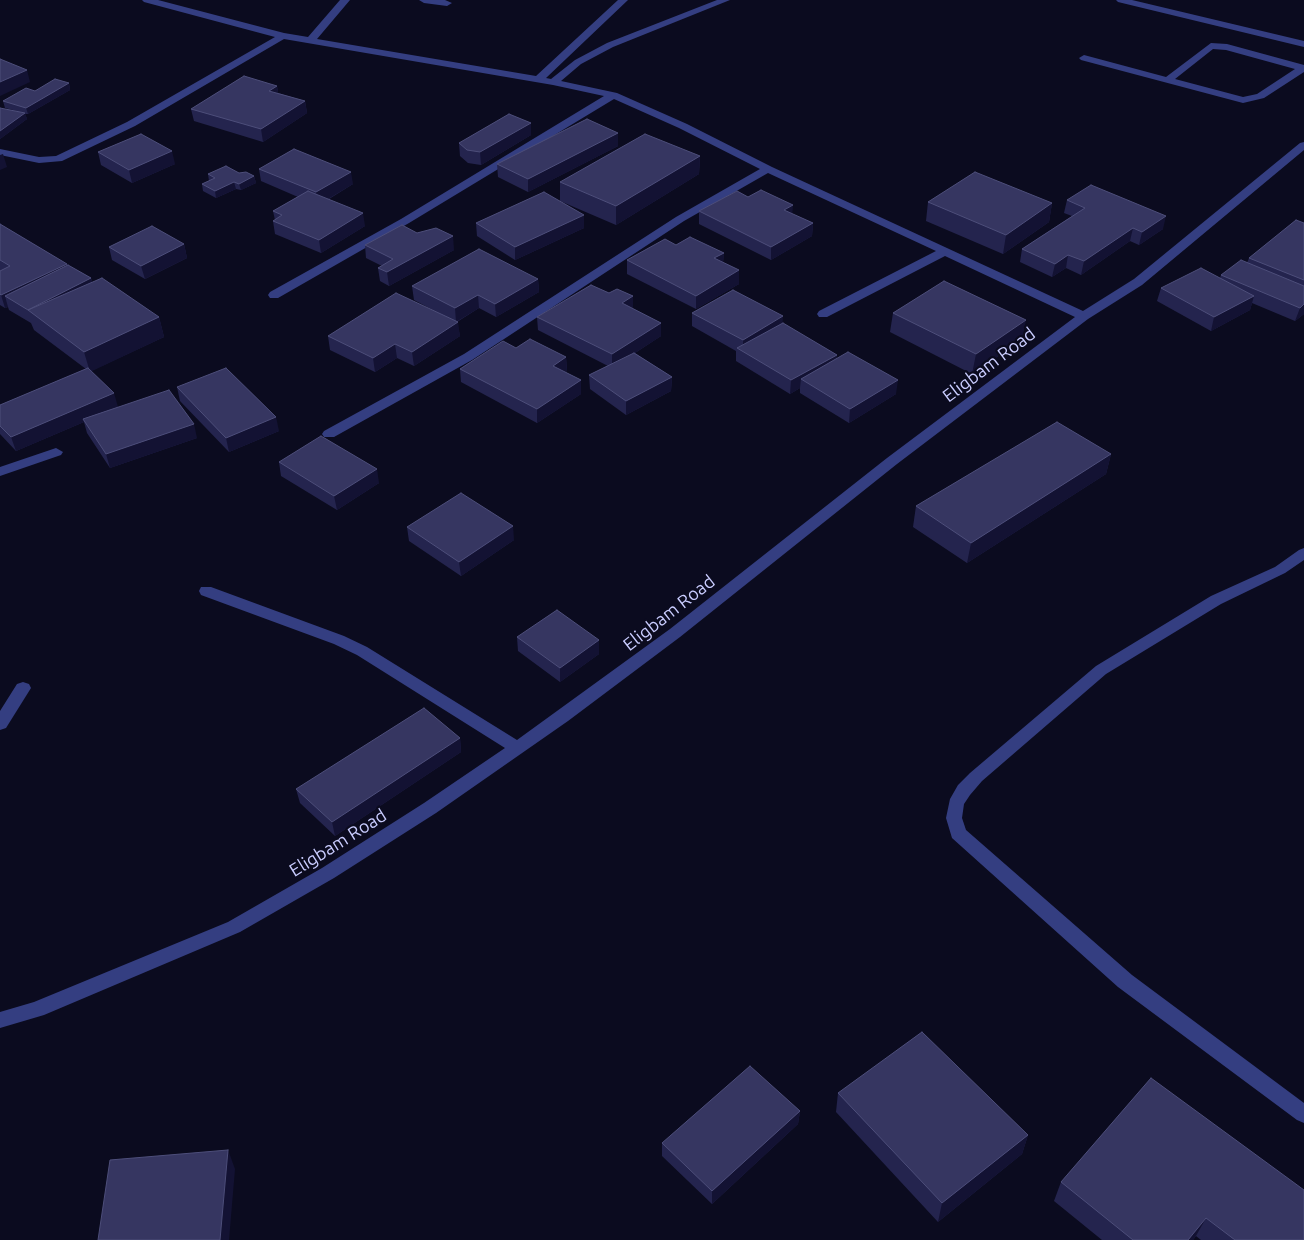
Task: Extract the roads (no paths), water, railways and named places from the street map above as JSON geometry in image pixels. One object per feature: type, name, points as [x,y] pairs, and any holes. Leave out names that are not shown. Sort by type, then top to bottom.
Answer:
[{"type":"street","points":[[147,0],[283,36],[539,79],[613,95],[683,126],[768,169],[1084,316]]},
{"type":"street","points":[[310,41],[345,0]]},
{"type":"street","points":[[424,0],[447,3]]},
{"type":"street","points":[[539,79],[623,0]]},
{"type":"street","points":[[553,82],[578,62],[610,45],[725,0]]},
{"type":"street","points":[[1121,0],[1304,44]]},
{"type":"street","points":[[0,152],[39,160],[58,159],[130,124],[283,36]]},
{"type":"street","points":[[1168,80],[1212,46],[1227,47],[1302,68]]},
{"type":"street","points":[[1084,58],[1243,100],[1260,96],[1302,68]]},
{"type":"street","points":[[274,295],[405,221],[613,95]]},
{"type":"street","name":"Eligbam Road","points":[[0,1020],[36,1009],[234,927],[328,874],[430,808],[518,748],[675,634],[892,461],[1084,316],[1138,282],[1304,145]]},
{"type":"street","points":[[329,434],[468,357],[680,219],[768,169]]},
{"type":"street","points":[[823,314],[945,251]]},
{"type":"street","points":[[0,472],[56,452]]},
{"type":"street","points":[[1304,553],[1280,570],[1216,600],[1101,670],[976,777],[964,790],[956,804],[954,818],[958,833],[1125,981],[1304,1114]]},
{"type":"street","points":[[206,591],[339,640],[362,651],[518,748]]},
{"type":"street","points":[[0,724],[23,688]]}]
